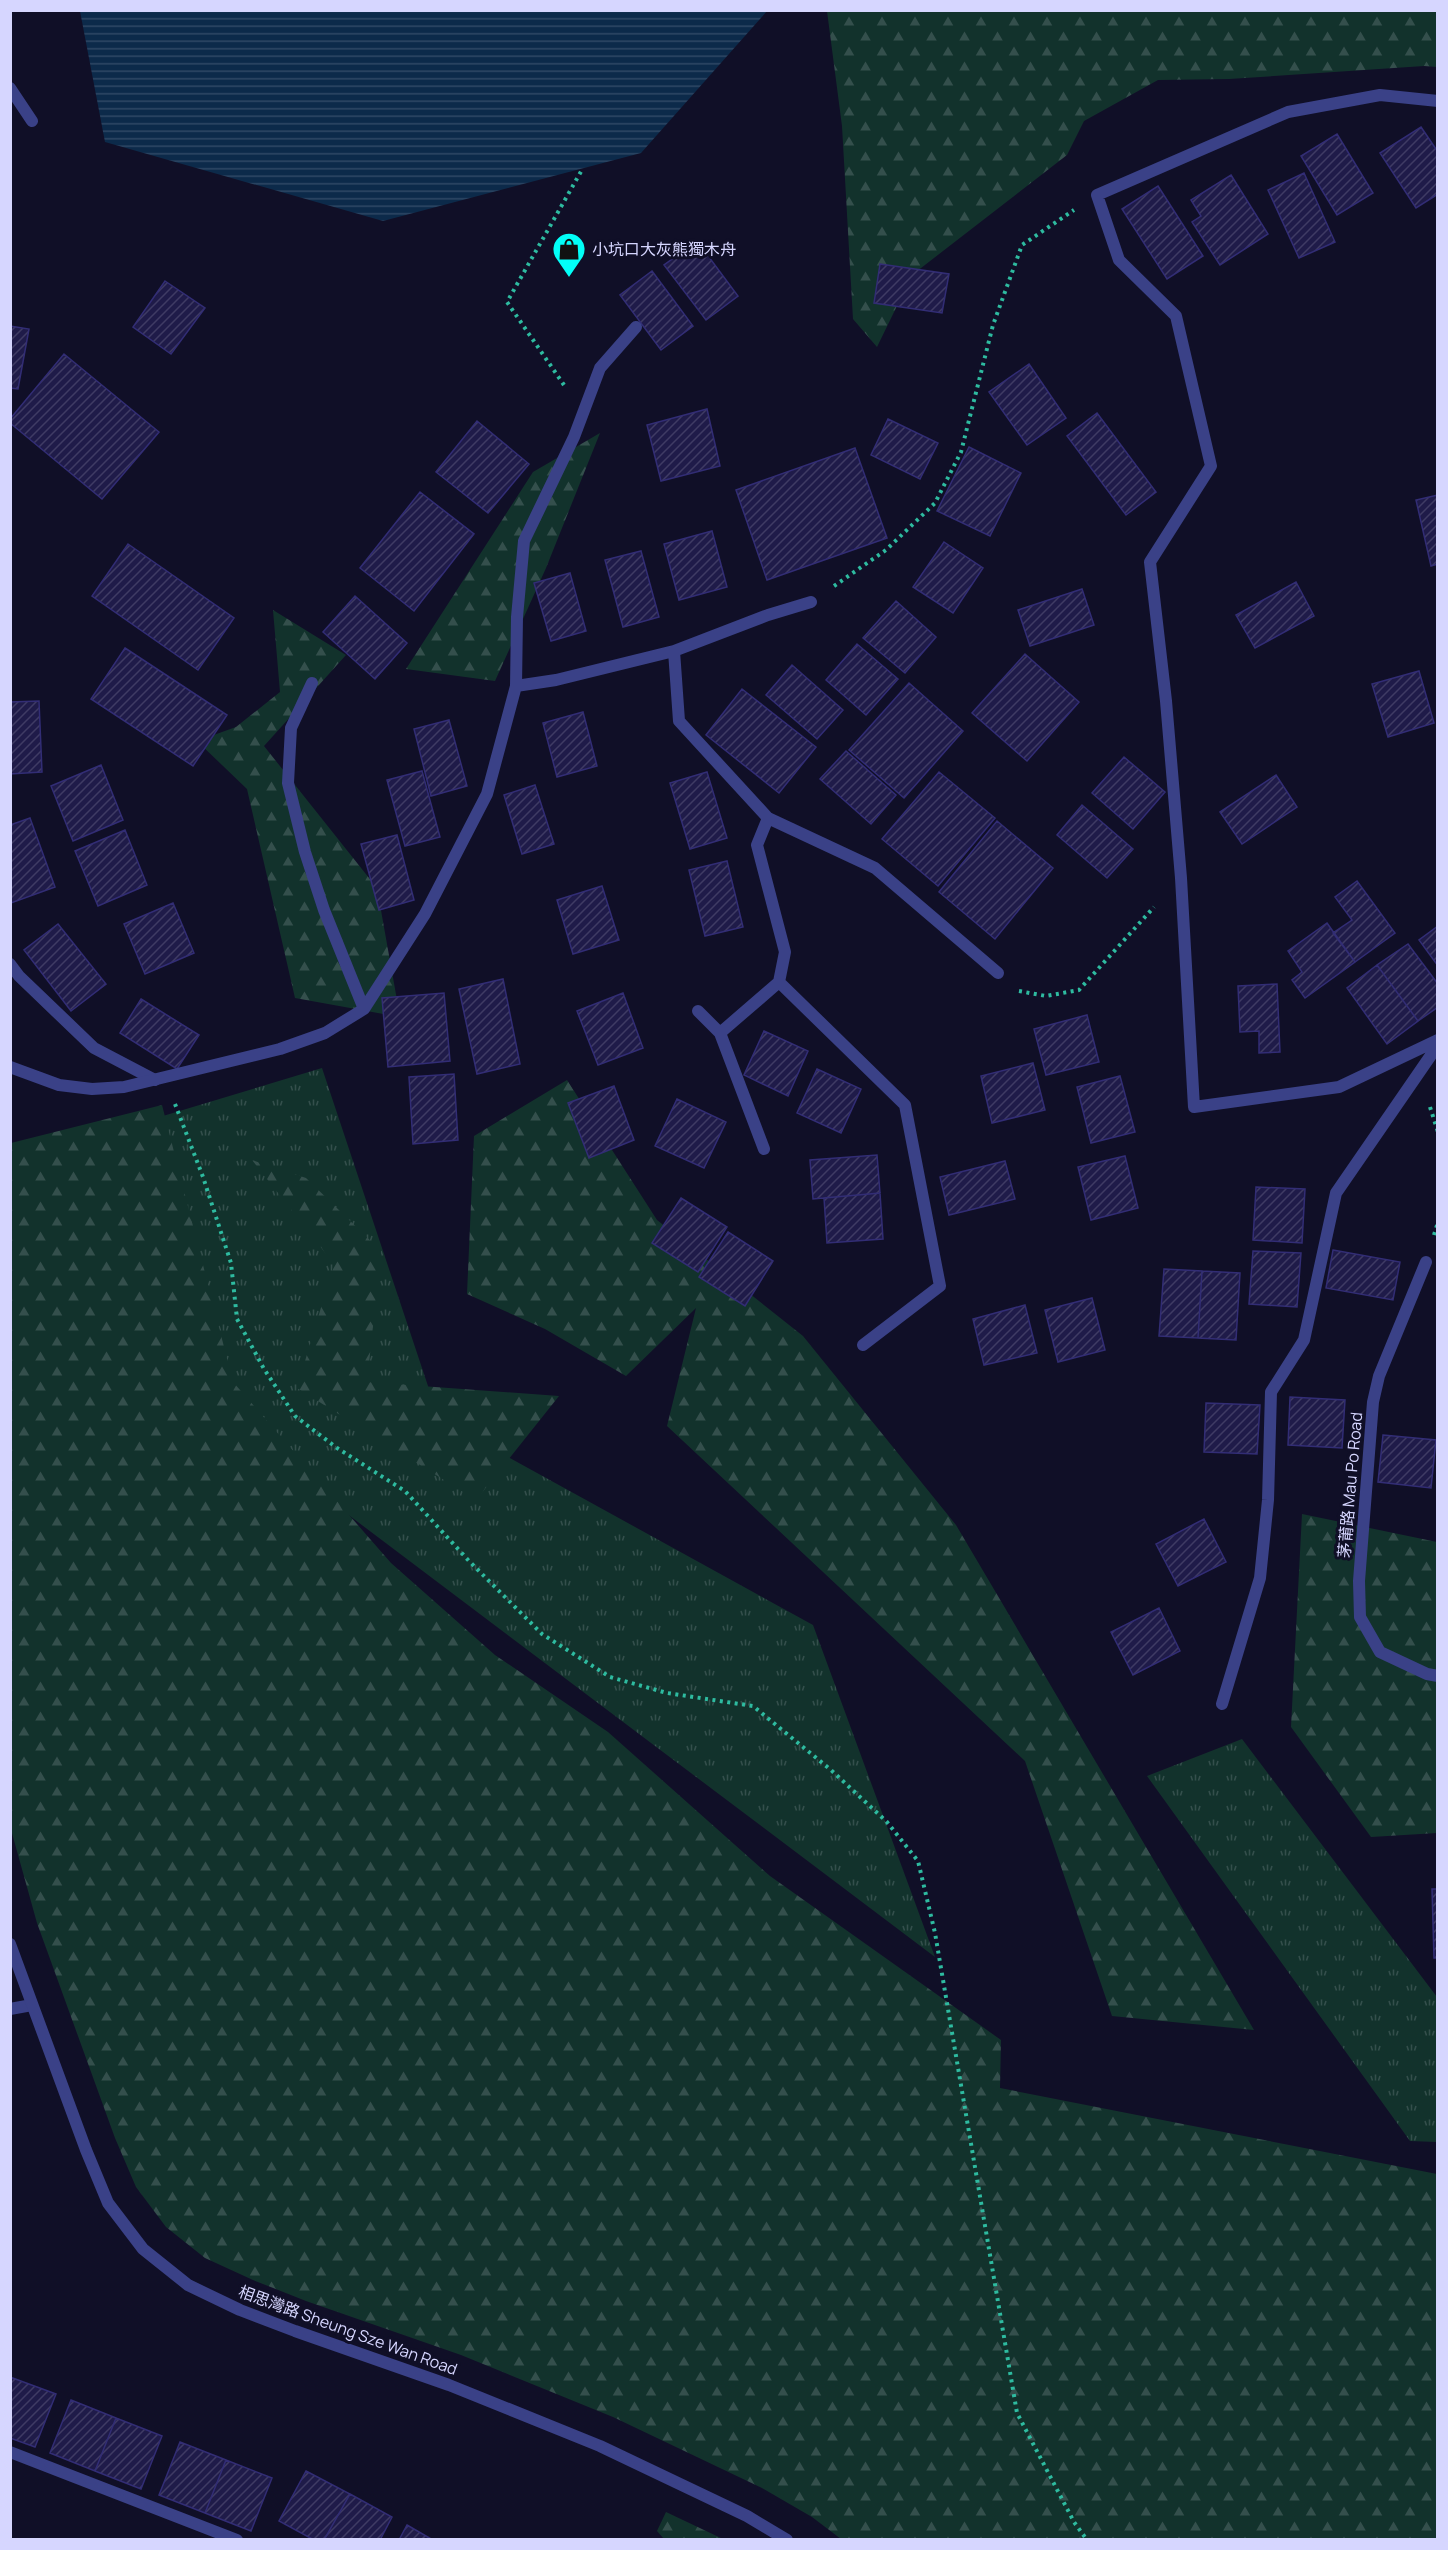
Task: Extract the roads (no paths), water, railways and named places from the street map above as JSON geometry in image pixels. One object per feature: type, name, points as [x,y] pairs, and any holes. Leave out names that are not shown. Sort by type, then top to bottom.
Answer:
[{"type":"street","points":[[10,88],[32,122]]},
{"type":"street","points":[[1437,101],[1380,95],[1288,112],[1097,195],[1119,260],[1176,316],[1210,466],[1150,562],[1166,701],[1181,878],[1194,1107],[1339,1087],[1437,1040]]},
{"type":"street","points":[[10,1067],[59,1085],[92,1089],[124,1087],[280,1049],[325,1033],[364,1009],[425,914],[487,794],[516,686],[517,616],[524,541],[557,473],[600,368],[636,327]]},
{"type":"street","points":[[516,686],[556,680],[674,651],[768,615],[811,602]]},
{"type":"street","points":[[674,651],[679,721],[768,818],[875,868],[998,972]]},
{"type":"street","points":[[312,683],[291,728],[288,783],[305,852],[324,910],[364,1009]]},
{"type":"street","points":[[720,1033],[779,982],[785,952],[758,845],[768,818]]},
{"type":"street","points":[[10,964],[19,976],[94,1048],[160,1079]]},
{"type":"street","points":[[779,982],[905,1105],[940,1286],[863,1346]]},
{"type":"street","points":[[698,1011],[720,1033],[764,1149]]},
{"type":"street","points":[[1221,1704],[1260,1578],[1268,1500],[1271,1392],[1304,1340],[1336,1193],[1437,1046]]},
{"type":"street","name":"茅莆路 Mau Po Road","points":[[1426,1262],[1379,1376],[1373,1402],[1359,1581],[1360,1617],[1380,1652],[1426,1674],[1437,1676]]},
{"type":"street","name":"相思灣路 Sheung Sze Wan Road","points":[[10,1944],[86,2150],[108,2203],[143,2249],[188,2285],[240,2310],[449,2385],[600,2446],[747,2516],[787,2540]]},
{"type":"street","points":[[10,2008],[32,2005]]},
{"type":"street","points":[[10,2452],[237,2540]]},
{"type":"water","points":[[80,10],[767,11],[641,153],[383,221],[105,142]]},
{"type":"place","name":"小坑口大灰熊獨木舟","points":[[569,278]]}]
